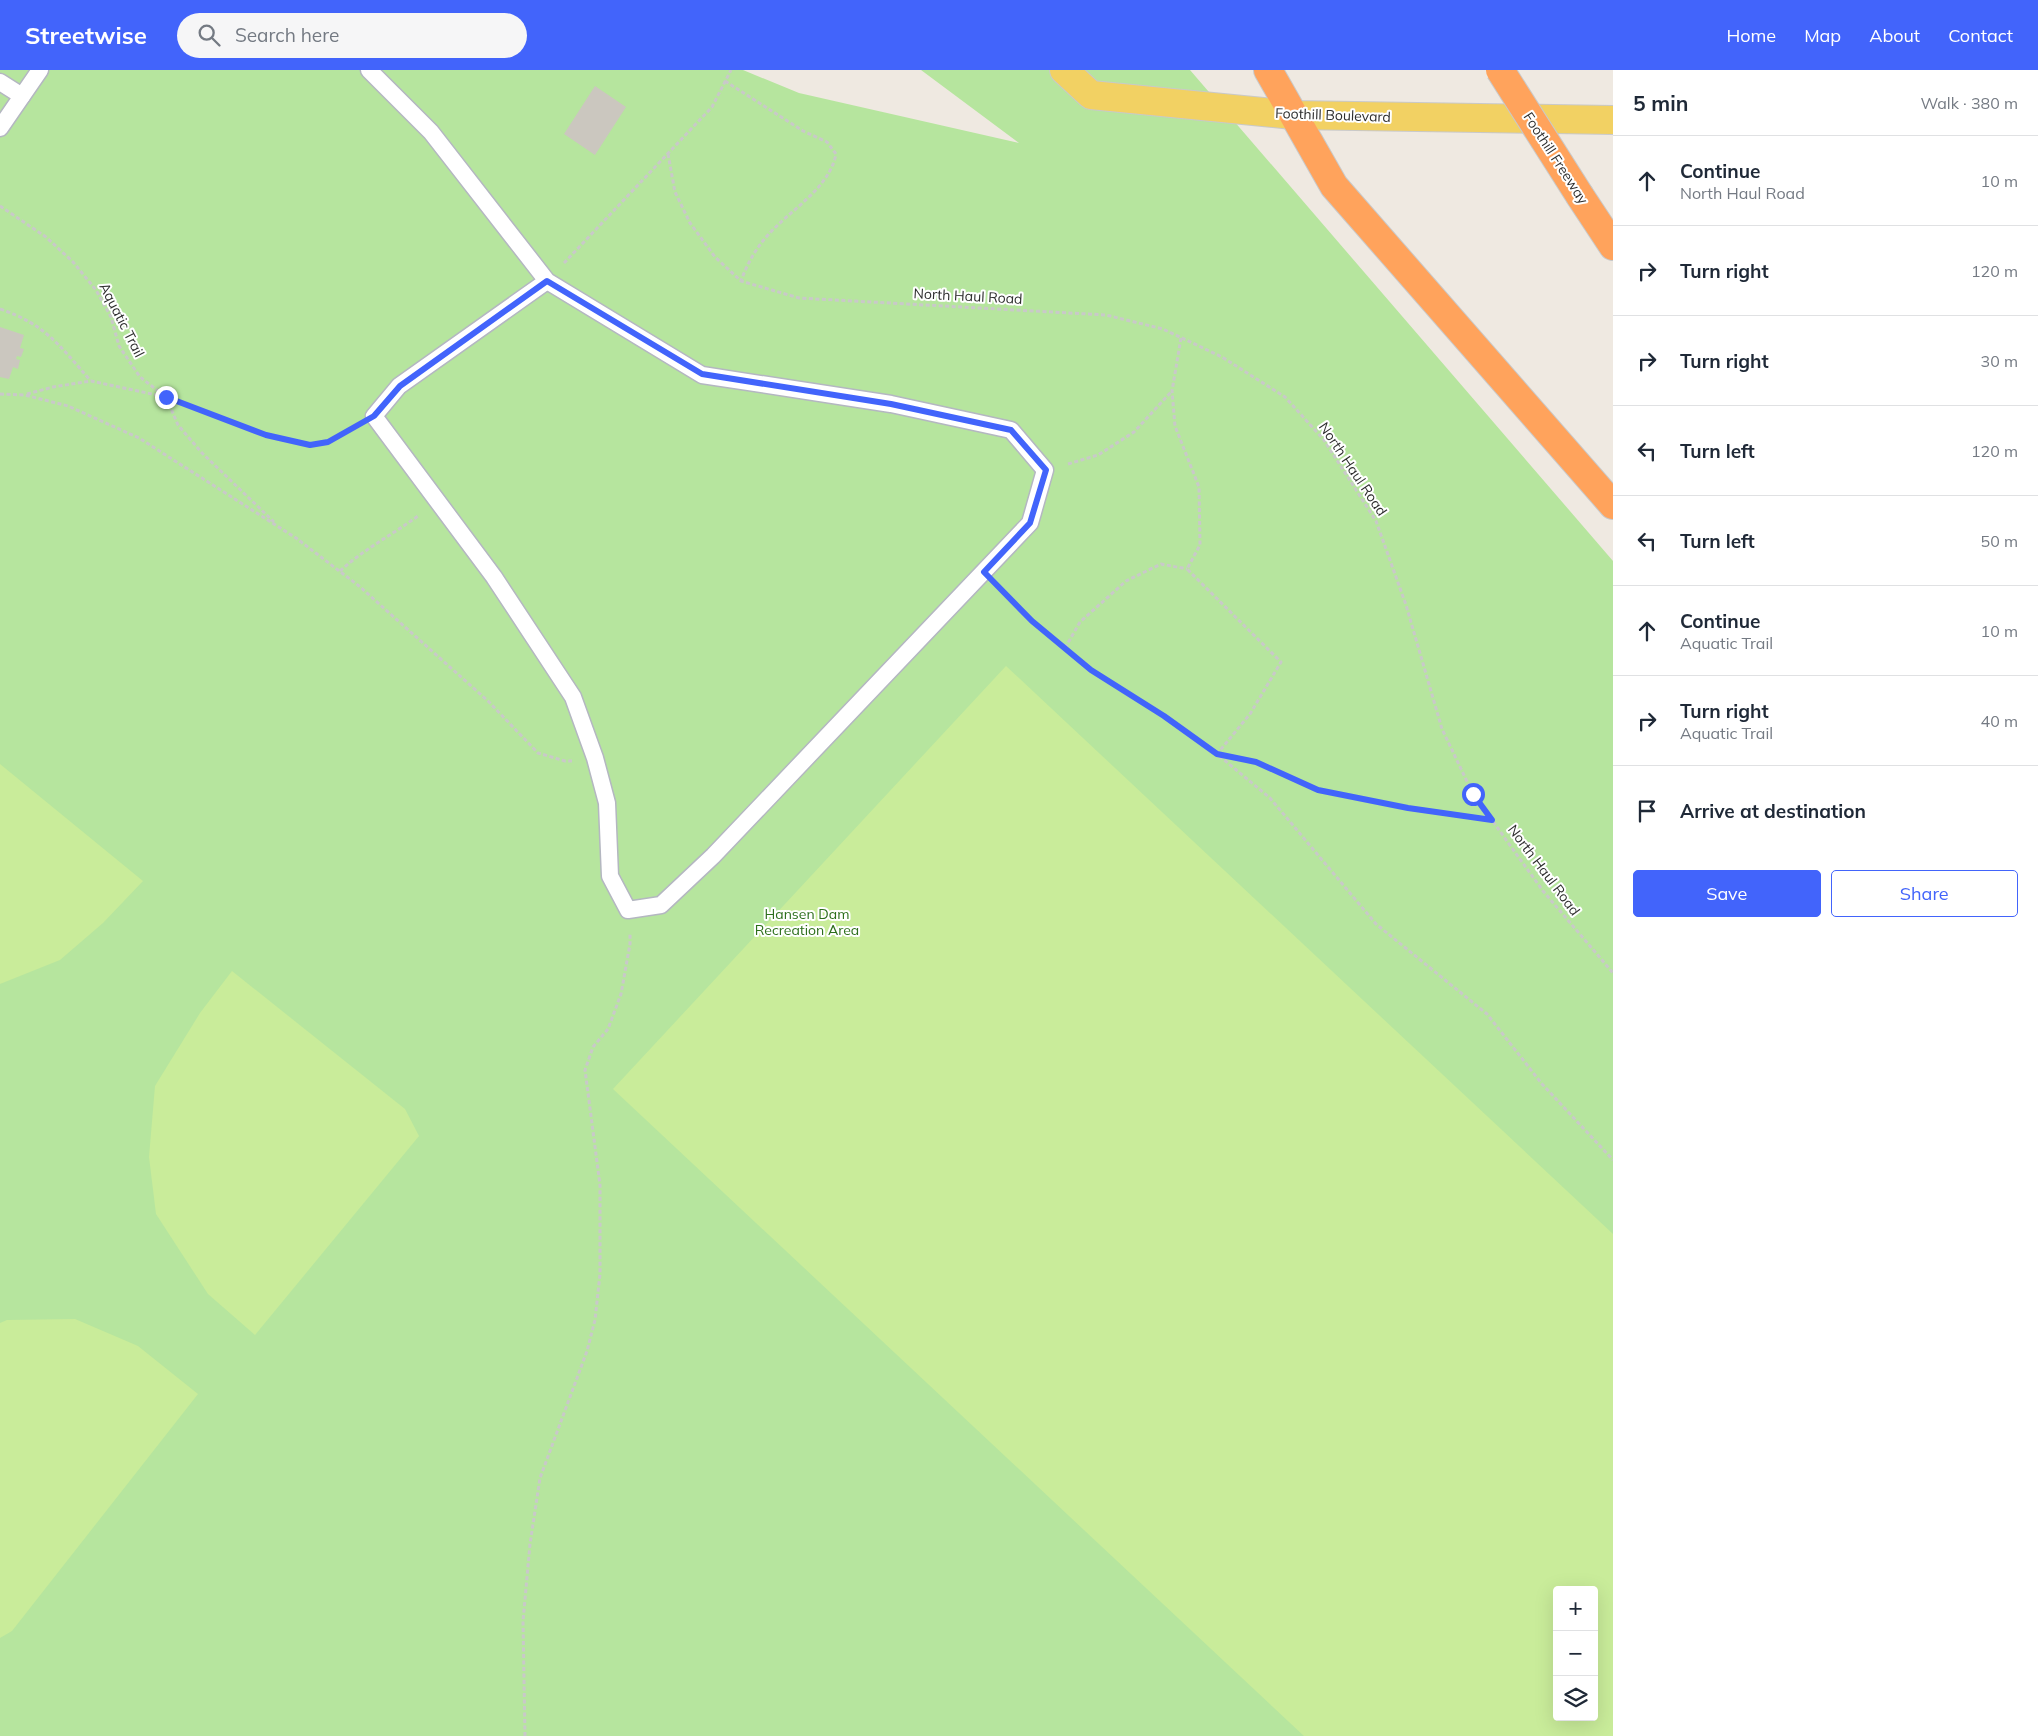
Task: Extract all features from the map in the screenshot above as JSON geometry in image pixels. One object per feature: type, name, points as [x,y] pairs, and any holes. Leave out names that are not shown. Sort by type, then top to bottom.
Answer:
[{"type":"highway","points":[[1268,70],[1334,186],[1613,505]]},
{"type":"highway","name":"Foothill Freeway","points":[[1500,70],[1613,246]]},
{"type":"main road","name":"Foothill Boulevard","points":[[1064,70],[1091,95],[1293,115],[1613,120]]},
{"type":"lane","points":[[0,128],[40,70]]},
{"type":"lane","points":[[369,70],[431,132],[547,281],[702,374],[891,404],[1011,430],[1046,470],[1030,523],[707,862],[661,905],[628,910],[610,876],[607,803],[595,758],[573,697],[494,577],[374,416],[400,386],[547,281]]},
{"type":"lane","points":[[0,82],[22,96]]},
{"type":"path","points":[[547,281],[712,107],[732,70]]},
{"type":"path","points":[[726,81],[803,131],[827,142],[836,154],[833,168],[816,190],[768,235],[748,262],[741,281]]},
{"type":"path","name":"North Haul Road","points":[[668,154],[675,192],[690,223],[715,257],[741,281],[799,298],[1106,314],[1163,329],[1222,357],[1285,397],[1324,440],[1376,521],[1406,605],[1442,729],[1473,794],[1543,891],[1613,973]]},
{"type":"path","name":"Aquatic Trail","points":[[0,206],[46,237],[73,262],[96,290],[111,318],[119,346],[140,377],[166,397],[266,435],[310,445],[328,442],[374,416]]},
{"type":"path","points":[[0,309],[22,316],[50,334],[91,381]]},
{"type":"path","points":[[1181,338],[1172,391],[1175,426],[1199,487],[1200,545],[1188,569]]},
{"type":"path","points":[[25,395],[53,386],[91,381],[166,397],[178,425],[202,453],[280,528]]},
{"type":"path","points":[[1046,470],[1098,455],[1134,432],[1172,391]]},
{"type":"path","points":[[0,394],[25,395],[68,406],[139,438],[280,528],[340,571],[488,702],[538,753],[565,762],[595,758]]},
{"type":"path","points":[[340,571],[373,545],[390,537],[437,502]]},
{"type":"path","points":[[1065,648],[1080,622],[1126,581],[1162,564],[1188,569],[1281,662],[1250,714],[1217,754]]},
{"type":"path","points":[[984,572],[1032,621],[1091,670],[1164,716],[1217,754],[1270,798],[1376,924],[1487,1014],[1542,1084],[1613,1160]]},
{"type":"path","points":[[1217,754],[1256,762],[1318,790],[1408,808],[1492,820]]},
{"type":"path","points":[[525,1736],[523,1621],[530,1544],[540,1478],[587,1351],[595,1320],[600,1274],[600,1185],[585,1070],[593,1047],[608,1029],[621,994],[630,944],[628,910]]},
{"type":"green space","name":"Hansen Dam Recreation Area","points":[[0,70],[743,70],[799,93],[1019,143],[921,70],[1190,70],[1613,561],[1613,1736],[0,1736]]},
{"type":"green space","points":[[1006,666],[1613,1234],[1613,1736],[1304,1736],[613,1089]]},
{"type":"green space","points":[[0,764],[143,881],[103,923],[60,960],[0,984]]},
{"type":"green space","points":[[232,971],[405,1109],[419,1136],[255,1335],[208,1294],[156,1214],[149,1157],[155,1086],[200,1013]]},
{"type":"green space","points":[[75,1319],[138,1346],[198,1394],[12,1631],[0,1638],[0,1323],[7,1320]]},
{"type":"building","points":[[595,86],[626,107],[595,155],[564,134]]},
{"type":"building","points":[[0,327],[24,335],[20,348],[24,349],[21,357],[17,356],[16,359],[20,360],[18,369],[13,367],[9,379],[0,377]]},
{"type":"route","points":[[166,397],[266,435],[310,445],[328,442],[374,416],[400,386],[547,281],[702,374],[891,404],[1011,430],[1046,470],[1030,523],[984,572],[1032,621],[1091,670],[1164,716],[1217,754],[1256,762],[1318,790],[1408,808],[1492,820],[1473,794]]}]
